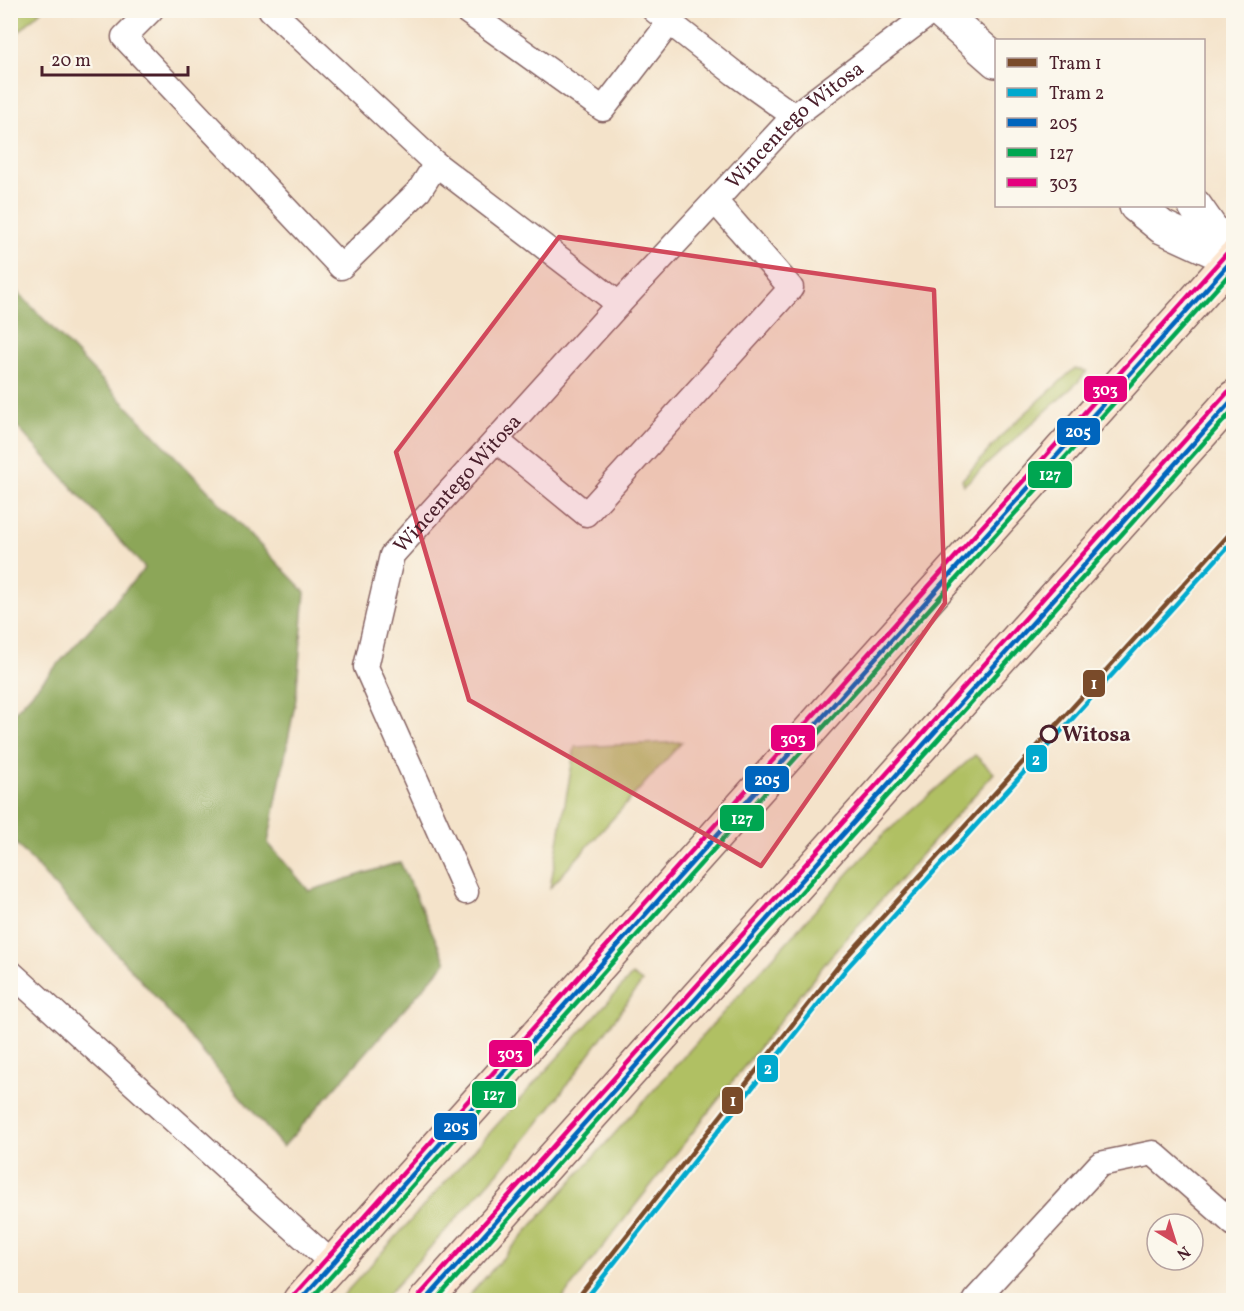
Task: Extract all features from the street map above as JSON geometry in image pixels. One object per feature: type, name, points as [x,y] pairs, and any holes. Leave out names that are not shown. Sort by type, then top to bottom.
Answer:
[{"type":"main road","points":[[300,1300],[1233,259]]},
{"type":"main road","points":[[426,1300],[566,1147],[1233,397]]},
{"type":"street","points":[[936,10],[995,60]]},
{"type":"street","points":[[1137,207],[1162,227],[1233,259]]},
{"type":"street","points":[[1196,207],[1233,259]]},
{"type":"lane","points":[[151,10],[124,37],[341,267],[419,191],[436,164]]},
{"type":"lane","points":[[272,10],[436,164],[619,304]]},
{"type":"lane","points":[[465,10],[603,109],[662,16],[734,73],[794,116]]},
{"type":"lane","name":"Wincentego Witosa","points":[[466,892],[366,667],[392,555],[619,304],[794,116],[936,10]]},
{"type":"lane","points":[[496,440],[586,513],[594,505],[791,288],[715,201]]},
{"type":"lane","points":[[10,972],[333,1264]]},
{"type":"lane","points":[[975,1300],[1100,1164],[1153,1153],[1233,1224]]},
{"type":"highlighted area","points":[[559,237],[934,290],[945,603],[761,866],[469,700],[396,452]]},
{"type":"green space","points":[[11,10],[41,10],[41,11],[11,39]]},
{"type":"green space","points":[[11,285],[305,592],[296,699],[268,843],[309,891],[400,862],[446,962],[283,1147],[154,995],[11,838],[11,716],[145,568],[11,420]]},
{"type":"green space","points":[[1074,369],[1087,371],[1078,382],[964,485],[962,480],[1007,430]]},
{"type":"green space","points":[[682,742],[550,888],[575,747]]},
{"type":"green space","points":[[975,755],[994,773],[831,956],[561,1300],[465,1300],[882,836]]},
{"type":"green space","points":[[632,975],[642,982],[553,1104],[509,1160],[383,1300],[339,1300]]},
{"type":"tram line","name":"1","points":[[576,1300],[840,964],[1234,529]]},
{"type":"tram line","name":"2","points":[[585,1300],[846,969],[1234,540]]},
{"type":"transit line","name":"303","points":[[294,1295],[1226,254],[1234,252]]},
{"type":"transit line","name":"205","points":[[300,1300],[1234,258]]},
{"type":"transit line","name":"127","points":[[310,1300],[1234,269]]},
{"type":"transit line","name":"303","points":[[420,1295],[1228,392]]},
{"type":"transit line","name":"205","points":[[426,1300],[1234,398]]},
{"type":"transit line","name":"127","points":[[436,1300],[1234,409]]},
{"type":"place","name":"Witosa","points":[[1049,734]]}]
